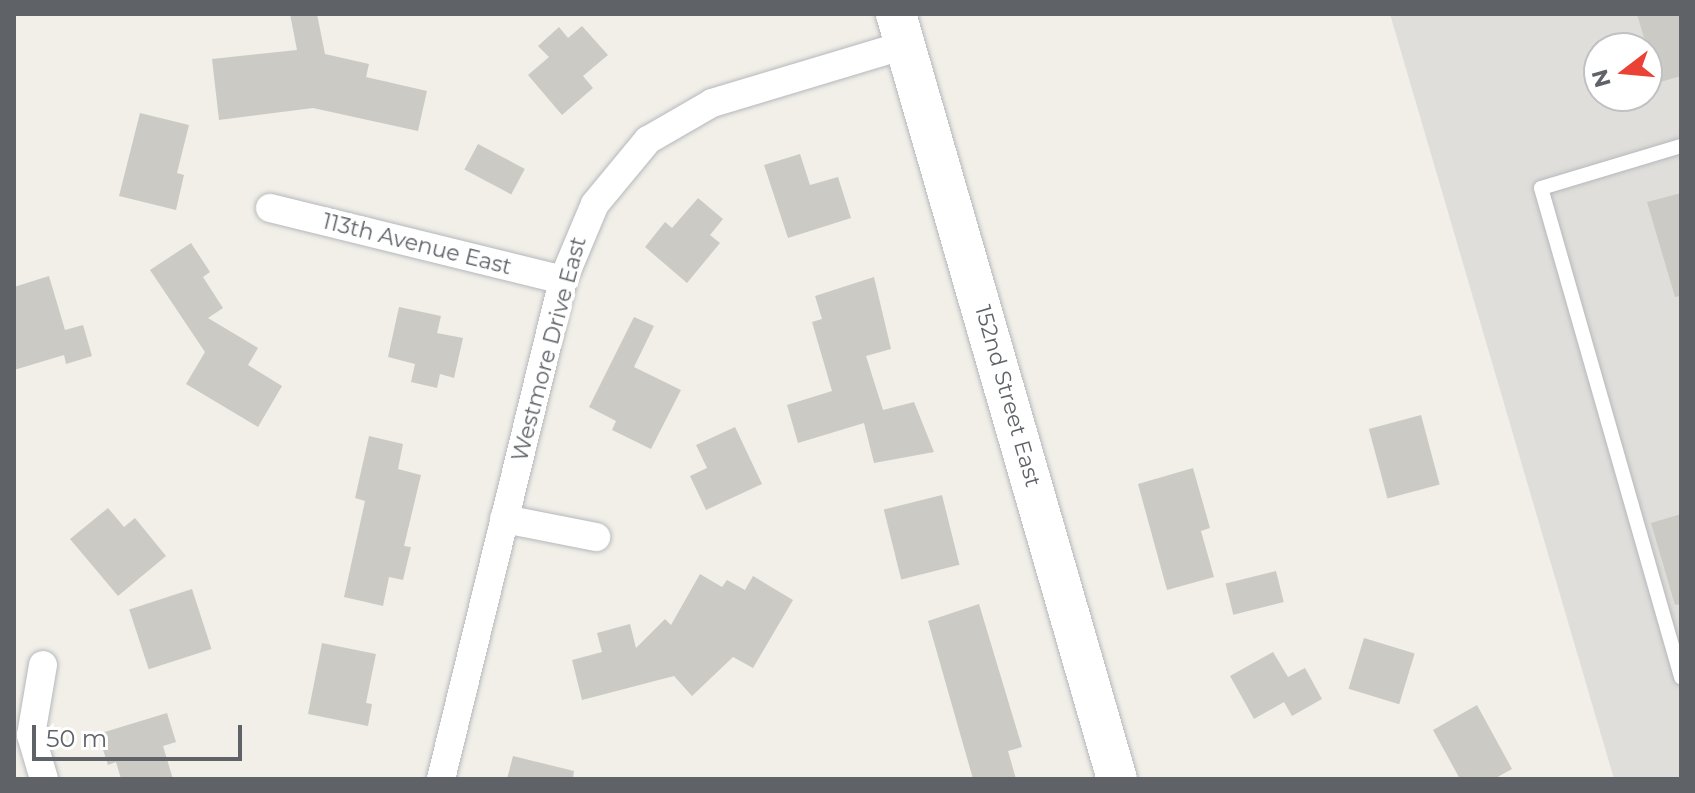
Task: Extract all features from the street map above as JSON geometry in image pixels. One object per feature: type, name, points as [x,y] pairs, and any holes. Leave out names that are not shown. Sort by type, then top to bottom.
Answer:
[{"type":"main road","name":"152nd Street East","points":[[900,29],[1117,779]]},
{"type":"street","name":"Westmore Drive East","points":[[441,779],[563,280],[595,204],[648,140],[712,103],[900,29]]},
{"type":"street","name":"113th Avenue East","points":[[270,208],[563,280]]},
{"type":"street","points":[[504,519],[596,537]]},
{"type":"street","points":[[43,665],[31,735],[44,779]]},
{"type":"lane","points":[[1681,146],[1541,188],[1681,677]]},
{"type":"shaded area","points":[[1390,14],[1681,14],[1681,779],[1614,779]]},
{"type":"building","points":[[290,14],[317,14],[325,54],[369,64],[366,77],[427,91],[418,131],[313,108],[219,120],[212,59],[297,50]]},
{"type":"building","points":[[1637,14],[1681,14],[1681,76],[1663,81],[1663,32],[1642,32]]},
{"type":"building","points":[[582,26],[608,55],[583,76],[593,88],[562,115],[528,75],[549,57],[538,46],[559,27],[568,38]]},
{"type":"building","points":[[140,113],[189,125],[177,173],[184,175],[176,210],[119,196]]},
{"type":"building","points":[[478,144],[525,169],[511,194],[464,170]]},
{"type":"building","points":[[800,154],[810,185],[838,177],[851,218],[788,238],[764,165]]},
{"type":"building","points":[[1681,193],[1681,296],[1675,297],[1647,202]]},
{"type":"building","points":[[698,198],[723,219],[710,235],[720,243],[687,283],[645,247],[665,222],[672,228]]},
{"type":"building","points":[[191,243],[210,272],[203,277],[223,308],[208,318],[258,348],[248,365],[282,386],[258,427],[186,384],[205,352],[150,270]]},
{"type":"building","points":[[49,276],[65,330],[83,325],[92,356],[66,364],[64,355],[14,370],[14,287]]},
{"type":"building","points":[[874,277],[891,349],[866,356],[883,410],[914,402],[934,452],[874,463],[864,423],[798,443],[787,405],[832,391],[812,322],[822,319],[815,296]]},
{"type":"building","points":[[399,307],[441,316],[437,333],[463,338],[454,378],[440,374],[437,388],[411,382],[415,364],[388,357]]},
{"type":"building","points":[[634,317],[654,326],[634,367],[681,390],[651,449],[612,430],[616,421],[589,407]]},
{"type":"building","points":[[1421,415],[1440,485],[1387,499],[1369,429]]},
{"type":"building","points":[[735,427],[762,484],[706,510],[690,476],[707,468],[696,445]]},
{"type":"building","points":[[369,436],[403,444],[398,469],[421,475],[404,546],[411,547],[403,580],[389,577],[383,606],[344,597],[365,501],[355,498]]},
{"type":"building","points":[[1193,468],[1210,528],[1201,531],[1214,577],[1167,590],[1138,484]]},
{"type":"building","points":[[942,495],[959,565],[901,579],[884,510]]},
{"type":"building","points":[[108,508],[124,527],[135,518],[166,556],[118,596],[70,539]]},
{"type":"building","points":[[1681,514],[1681,604],[1675,605],[1651,523]]},
{"type":"building","points":[[1276,571],[1284,602],[1233,615],[1226,584]]},
{"type":"building","points":[[700,574],[722,587],[727,580],[745,590],[753,576],[793,600],[753,668],[733,657],[692,696],[674,676],[582,700],[572,660],[602,652],[597,633],[630,624],[636,648],[665,619],[671,625]]},
{"type":"building","points":[[192,589],[211,649],[149,669],[129,609]]},
{"type":"building","points":[[979,604],[1022,747],[1008,751],[1016,779],[973,779],[928,621]]},
{"type":"building","points":[[1364,638],[1415,653],[1399,704],[1349,689]]},
{"type":"building","points":[[322,643],[376,654],[366,703],[372,704],[368,726],[308,714]]},
{"type":"building","points":[[1273,652],[1288,677],[1305,668],[1322,699],[1292,716],[1284,702],[1254,719],[1230,676]]},
{"type":"building","points":[[1477,705],[1512,769],[1494,779],[1460,779],[1433,730]]},
{"type":"building","points":[[167,713],[176,742],[163,746],[173,779],[121,779],[116,762],[108,765],[98,734]]},
{"type":"building","points":[[513,756],[574,771],[573,779],[507,779]]}]
